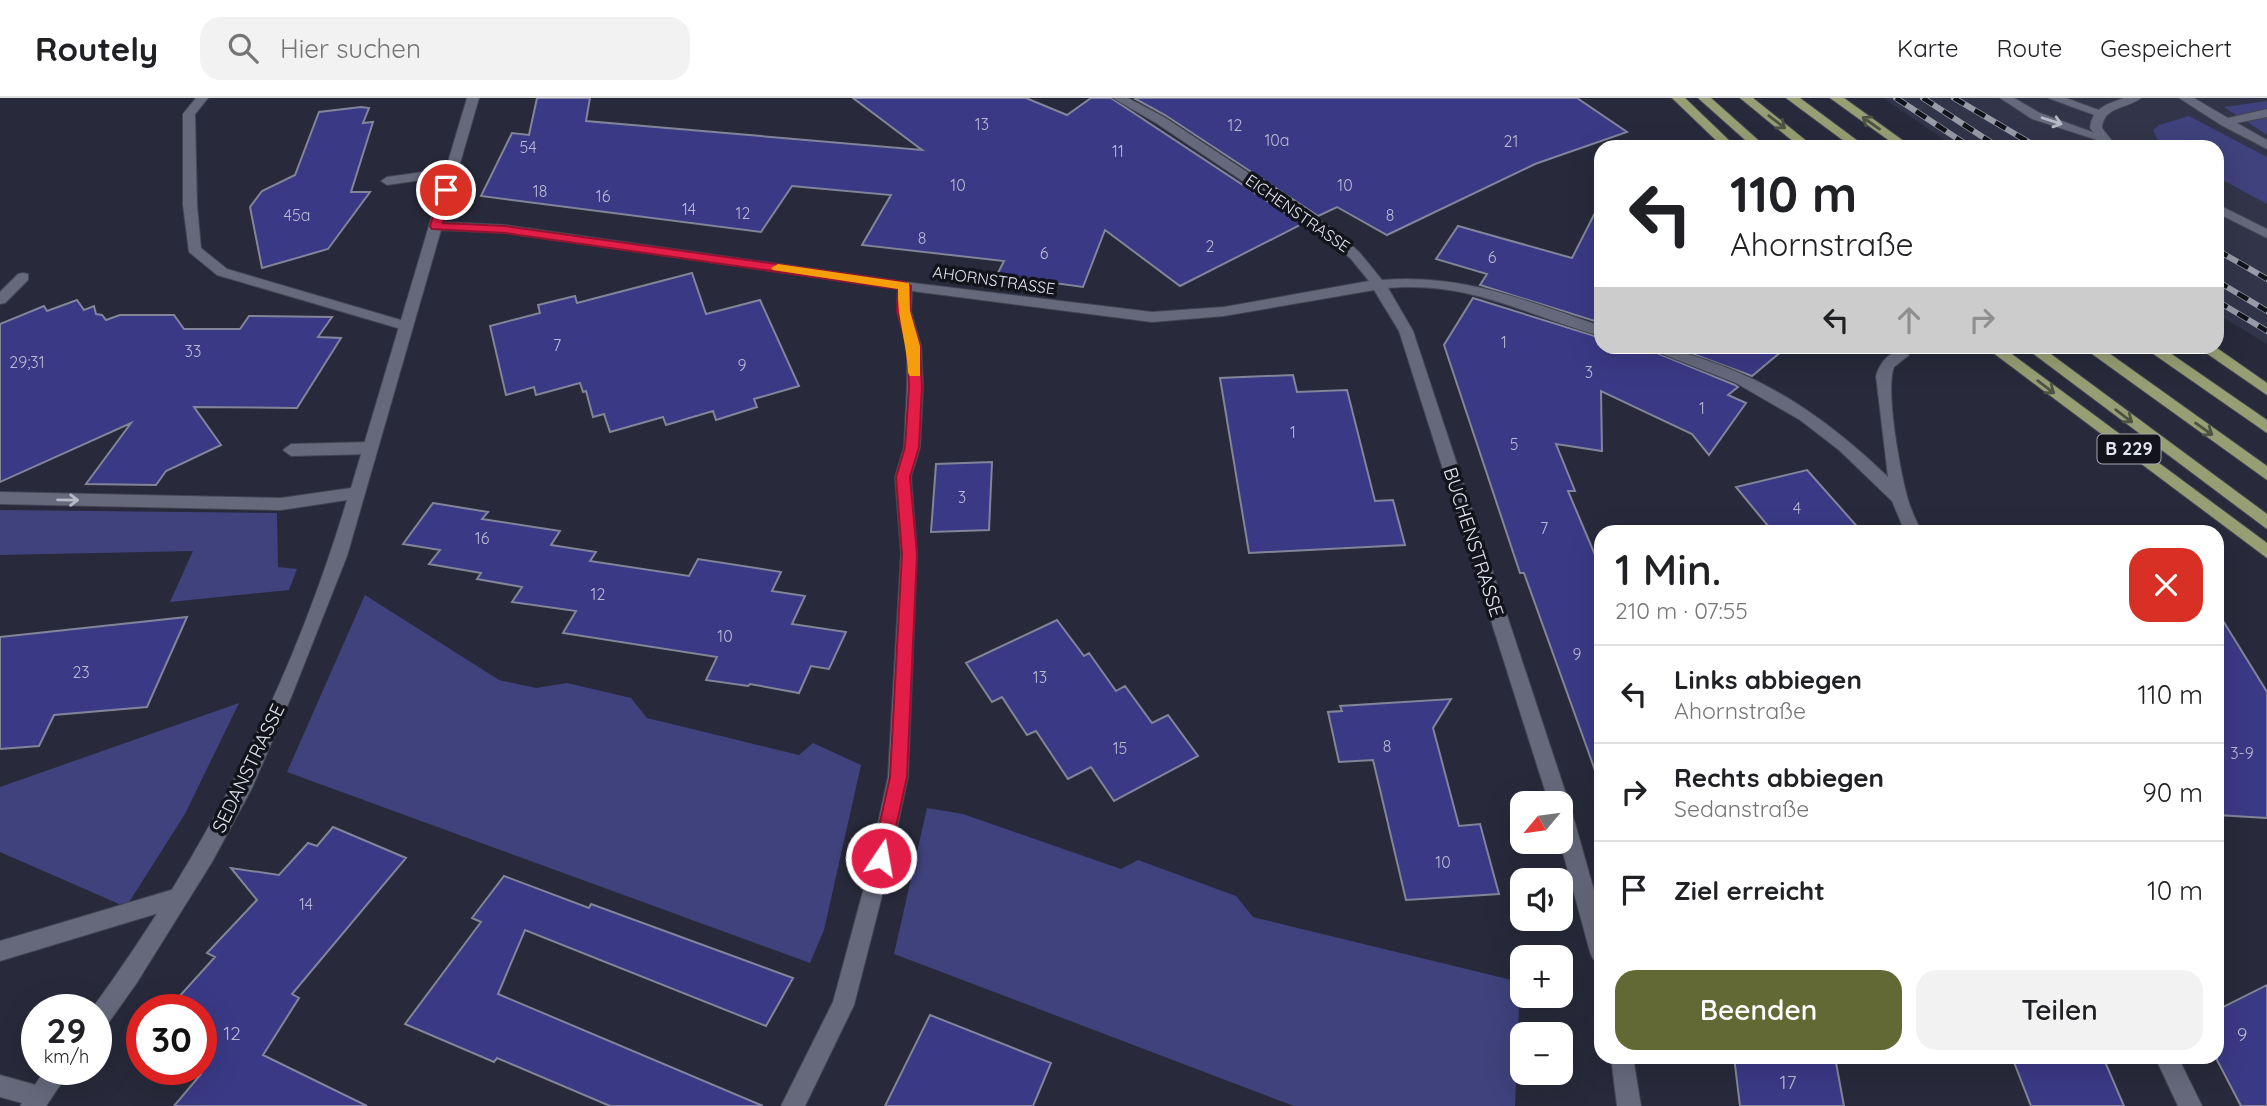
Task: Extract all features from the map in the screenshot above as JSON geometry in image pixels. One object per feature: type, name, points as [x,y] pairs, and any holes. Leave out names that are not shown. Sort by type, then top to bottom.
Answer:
[{"type":"main road","points":[[1678,98],[1723,140]]},
{"type":"main road","points":[[1704,98],[1752,140]]},
{"type":"main road","points":[[1746,98],[1799,140]]},
{"type":"main road","points":[[1792,98],[1850,140]]},
{"type":"main road","points":[[1836,98],[1896,140]]},
{"type":"main road","name":"B 229","points":[[2002,354],[2267,552]]},
{"type":"main road","points":[[2041,354],[2267,523]]},
{"type":"main road","points":[[2099,354],[2267,474]]},
{"type":"main road","points":[[2161,354],[2267,428]]},
{"type":"main road","points":[[2215,354],[2267,390]]},
{"type":"street","points":[[202,98],[189,114],[190,205],[194,249],[222,272],[406,326]]},
{"type":"street","name":"SEDANSTRASSE","points":[[112,999],[205,855],[250,771],[339,556],[473,98]]},
{"type":"street","name":"EICHENSTRASSE","points":[[1119,98],[1160,120],[1331,234],[1356,254],[1380,286]]},
{"type":"street","points":[[2006,98],[2036,116],[2101,136]]},
{"type":"street","points":[[2054,98],[2101,113]]},
{"type":"street","points":[[2105,140],[2095,123],[2101,113],[2135,98]]},
{"type":"street","points":[[2185,98],[2267,145]]},
{"type":"street","points":[[2225,121],[2267,113]]},
{"type":"street","points":[[387,181],[452,172]]},
{"type":"street","points":[[2224,212],[2267,234]]},
{"type":"street","name":"AHORNSTRASSE","points":[[436,226],[505,229],[1125,315],[1189,318],[1319,293],[1380,286]]},
{"type":"street","points":[[0,300],[23,277]]},
{"type":"street","points":[[1380,286],[1436,283],[1464,287],[1594,329]]},
{"type":"street","points":[[793,1106],[843,1006],[875,884],[898,777],[909,554],[903,477],[912,447],[915,387],[914,346],[904,311],[905,286]]},
{"type":"street","name":"BUCHENSTRASSE","points":[[1380,286],[1406,331],[1555,791]]},
{"type":"street","points":[[1673,354],[1717,369],[1774,397],[1860,457],[1899,498]]},
{"type":"street","points":[[1902,355],[1887,364],[1883,376],[1884,400],[1899,498],[1910,525]]},
{"type":"street","points":[[291,450],[370,447]]},
{"type":"street","points":[[0,498],[281,504],[356,493]]},
{"type":"street","points":[[1573,845],[1594,923]]},
{"type":"street","points":[[0,951],[47,934],[128,915],[178,898]]},
{"type":"street","points":[[1623,1064],[1629,1106]]},
{"type":"street","points":[[2169,1064],[2190,1106]]},
{"type":"street","points":[[0,1086],[36,1101],[48,1085]]},
{"type":"shaded area","points":[[1883,98],[2267,98],[2267,344],[2224,318],[2224,140],[1945,140]]},
{"type":"shaded area","points":[[2267,101],[2267,135],[2224,107]]},
{"type":"shaded area","points":[[2189,116],[2267,157],[2267,204],[2224,181],[2224,140],[2158,140],[2153,130],[2159,125]]},
{"type":"shaded area","points":[[0,510],[277,513],[278,567],[297,569],[289,590],[170,602],[193,551],[0,555]]},
{"type":"shaded area","points":[[365,595],[499,680],[536,688],[567,683],[631,698],[647,718],[799,755],[813,743],[861,765],[824,930],[810,963],[287,772]]},
{"type":"shaded area","points":[[239,703],[185,814],[126,907],[0,852],[0,787]]},
{"type":"shaded area","points":[[927,808],[963,814],[1121,869],[1138,860],[1236,896],[1253,917],[1510,980],[1510,1008],[1519,1008],[1518,1022],[1510,1022],[1510,1085],[1516,1085],[1515,1106],[1294,1106],[894,954]]},
{"type":"building","points":[[537,98],[590,98],[586,121],[922,150],[853,98],[1026,98],[1067,115],[1091,98],[1111,98],[1302,224],[1180,286],[1105,230],[1083,287],[997,275],[1004,261],[862,245],[891,195],[792,186],[761,232],[481,196],[512,133],[529,135]]},
{"type":"building","points":[[1134,98],[1577,98],[1627,132],[1604,140],[1594,140],[1594,143],[1535,164],[1387,235],[1337,207],[1318,216],[1165,115]]},
{"type":"building","points":[[369,108],[363,123],[373,122],[351,192],[370,192],[328,249],[262,268],[250,207],[262,191],[295,175],[319,112]]},
{"type":"building","points":[[1594,215],[1594,321],[1480,285],[1487,274],[1436,259],[1458,226],[1572,258]]},
{"type":"building","points":[[692,273],[706,314],[760,300],[799,386],[754,399],[757,407],[716,420],[713,411],[666,425],[663,417],[610,432],[604,414],[593,417],[586,391],[583,392],[580,383],[536,395],[534,387],[506,395],[490,326],[540,313],[538,305],[575,296],[577,303]]},
{"type":"building","points":[[1473,298],[1594,336],[1594,354],[1659,354],[1735,385],[1738,387],[1728,395],[1746,403],[1709,455],[1692,434],[1601,391],[1602,451],[1556,444],[1575,491],[1568,491],[1594,552],[1594,767],[1524,573],[1520,573],[1444,345]]},
{"type":"building","points":[[77,300],[84,310],[94,306],[96,314],[102,315],[106,320],[120,315],[174,315],[184,329],[240,329],[249,316],[332,317],[318,337],[341,338],[297,408],[194,407],[221,445],[166,471],[156,485],[86,484],[131,423],[0,482],[0,324],[44,306],[47,311]]},
{"type":"building","points":[[1693,354],[1778,354],[1752,376]]},
{"type":"building","points":[[1293,375],[1297,392],[1347,390],[1375,501],[1393,500],[1405,545],[1249,553],[1220,378]]},
{"type":"building","points":[[992,462],[989,530],[931,532],[936,464]]},
{"type":"building","points":[[1807,470],[1856,525],[1767,525],[1736,487]]},
{"type":"building","points":[[433,503],[488,512],[482,519],[560,531],[551,545],[596,552],[590,561],[689,576],[698,559],[781,572],[772,591],[805,596],[792,624],[846,632],[829,669],[811,666],[799,693],[750,684],[748,686],[706,680],[717,657],[563,633],[576,611],[512,602],[522,587],[477,579],[481,573],[429,564],[440,550],[403,544]]},
{"type":"building","points":[[187,617],[147,707],[54,715],[39,746],[0,749],[0,637]]},
{"type":"building","points":[[1057,620],[1084,656],[1089,653],[1116,691],[1125,686],[1152,723],[1168,715],[1198,756],[1114,801],[1091,767],[1068,779],[1036,731],[1027,735],[1002,697],[992,702],[966,663]]},
{"type":"building","points":[[2224,622],[2267,692],[2267,818],[2224,815]]},
{"type":"building","points":[[1451,699],[1433,728],[1459,826],[1480,824],[1499,894],[1406,900],[1373,760],[1339,762],[1328,712],[1342,711],[1340,706]]},
{"type":"building","points":[[333,827],[406,858],[292,994],[299,998],[263,1055],[367,1106],[174,1106],[192,1085],[217,1085],[217,994],[181,994],[215,957],[207,953],[257,900],[231,868],[279,875],[308,843],[317,846]]},
{"type":"building","points":[[504,876],[589,908],[591,904],[793,978],[766,1026],[525,930],[498,994],[763,1106],[610,1106],[497,1058],[494,1062],[405,1024],[481,922],[472,918]]},
{"type":"building","points":[[2267,985],[2267,1106],[2241,1106],[2219,1064],[2224,1064],[2224,1006]]},
{"type":"building","points":[[930,1015],[1051,1063],[1033,1106],[885,1106]]},
{"type":"building","points":[[1735,1064],[1836,1064],[1844,1106],[1740,1106]]},
{"type":"building","points":[[2015,1064],[2106,1064],[2124,1106],[2031,1106]]},
{"type":"railway","points":[[1896,98],[1959,140]]},
{"type":"railway","points":[[1923,98],[1987,140]]},
{"type":"railway","points":[[1954,98],[2025,140]]},
{"type":"railway","points":[[2224,254],[2267,279]]},
{"type":"railway","points":[[2224,285],[2267,311]]},
{"type":"railway","points":[[2224,305],[2267,331]]},
{"type":"slow traffic","points":[[778,268],[905,286],[904,311],[914,346],[915,373]]},
{"type":"route","points":[[446,190],[436,226],[505,229],[905,286],[904,311],[914,346],[915,387],[912,447],[903,477],[909,554],[898,777],[881,858]]}]
